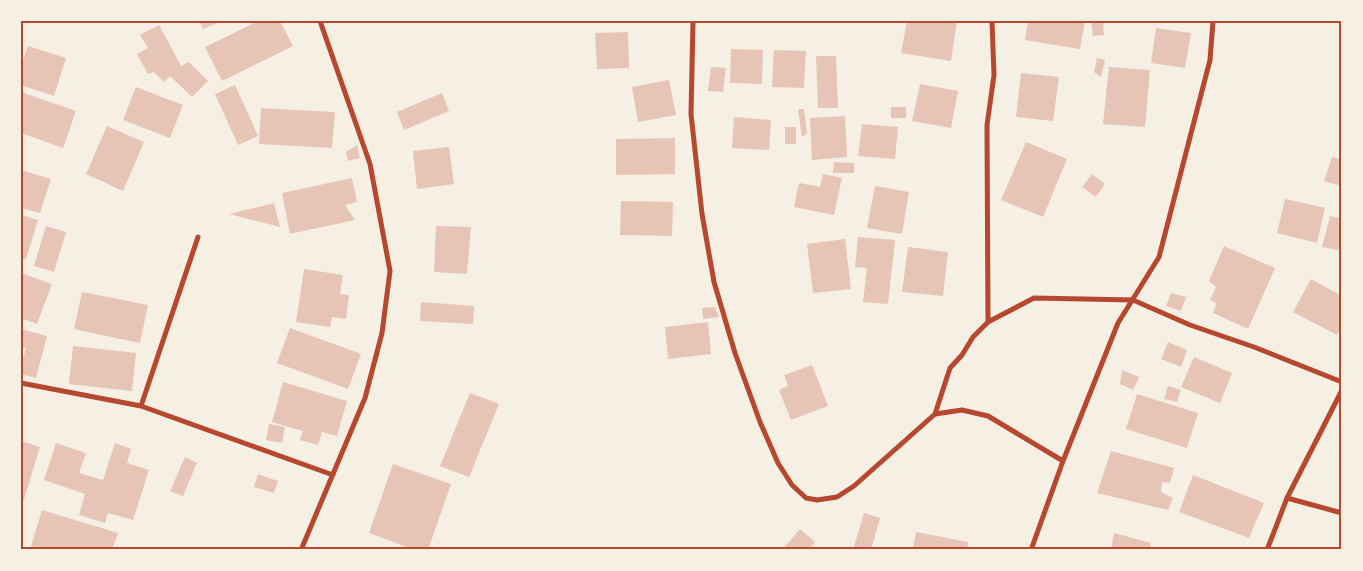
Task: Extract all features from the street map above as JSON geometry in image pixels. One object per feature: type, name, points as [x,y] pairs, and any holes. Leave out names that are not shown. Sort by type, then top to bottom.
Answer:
[{"type":"street","points":[[301,550],[365,398],[382,333],[390,270],[370,164],[320,21]]},
{"type":"street","points":[[693,21],[691,114],[702,214],[714,282],[735,353],[760,422],[778,463],[792,485],[806,498],[817,500],[837,497],[854,486],[935,414],[950,368],[962,355],[973,337],[988,322],[1034,298],[1133,300],[1190,325],[1254,347],[1342,382]]},
{"type":"street","points":[[988,322],[987,125],[994,75],[992,21]]},
{"type":"street","points":[[1031,550],[1063,461],[1118,323],[1159,257],[1210,60],[1213,21]]},
{"type":"street","points":[[141,406],[198,237]]},
{"type":"street","points":[[21,383],[141,406],[333,475]]},
{"type":"street","points":[[1267,550],[1287,498],[1342,390]]},
{"type":"street","points":[[935,414],[962,410],[988,416],[1063,461]]},
{"type":"street","points":[[1287,498],[1342,513]]},
{"type":"building","points":[[200,21],[222,21],[203,29]]},
{"type":"building","points":[[258,21],[280,21],[293,46],[222,81],[205,47]]},
{"type":"building","points":[[907,21],[957,21],[951,61],[901,53]]},
{"type":"building","points":[[1028,21],[1085,21],[1080,49],[1025,40]]},
{"type":"building","points":[[1091,21],[1103,21],[1104,35],[1093,36]]},
{"type":"building","points":[[159,25],[181,66],[189,62],[208,81],[192,97],[170,76],[164,82],[154,72],[148,74],[137,54],[148,48],[140,35]]},
{"type":"building","points":[[1156,28],[1191,33],[1185,68],[1151,63]]},
{"type":"building","points":[[628,32],[629,68],[597,69],[595,33]]},
{"type":"building","points":[[28,46],[66,58],[54,96],[21,85],[21,65]]},
{"type":"building","points":[[731,49],[763,50],[762,84],[730,83]]},
{"type":"building","points":[[774,50],[806,51],[804,88],[772,87]]},
{"type":"building","points":[[816,56],[836,56],[838,108],[818,108]]},
{"type":"building","points":[[1097,58],[1105,60],[1101,77],[1094,72]]},
{"type":"building","points":[[711,67],[726,68],[723,92],[708,91]]},
{"type":"building","points":[[1109,67],[1150,70],[1145,127],[1103,124]]},
{"type":"building","points":[[1021,73],[1059,77],[1053,121],[1016,117]]},
{"type":"building","points":[[669,80],[676,115],[638,122],[632,87]]},
{"type":"building","points":[[920,84],[958,91],[951,128],[912,121]]},
{"type":"building","points":[[235,85],[258,136],[238,145],[215,94]]},
{"type":"building","points":[[136,87],[183,105],[170,138],[123,120]]},
{"type":"building","points":[[21,92],[76,111],[63,148],[21,133]]},
{"type":"building","points":[[442,93],[449,111],[404,130],[397,112]]},
{"type":"building","points":[[891,107],[906,107],[906,118],[891,118]]},
{"type":"building","points":[[261,108],[335,112],[332,148],[259,144]]},
{"type":"building","points":[[798,109],[804,109],[807,133],[802,137]]},
{"type":"building","points":[[845,116],[847,157],[812,160],[810,118]]},
{"type":"building","points":[[734,117],[771,120],[769,150],[732,148]]},
{"type":"building","points":[[862,124],[898,127],[895,159],[858,156]]},
{"type":"building","points":[[107,126],[144,142],[123,191],[86,174]]},
{"type":"building","points":[[785,127],[796,127],[796,144],[785,144]]},
{"type":"building","points":[[675,138],[675,174],[616,175],[616,139]]},
{"type":"building","points":[[1026,142],[1067,159],[1043,217],[1001,200]]},
{"type":"building","points":[[357,145],[360,158],[348,161],[346,152]]},
{"type":"building","points":[[449,147],[454,184],[417,189],[413,151]]},
{"type":"building","points":[[1332,157],[1342,160],[1342,186],[1324,181]]},
{"type":"building","points":[[834,162],[854,163],[854,173],[833,173]]},
{"type":"building","points":[[21,170],[51,179],[40,213],[21,208]]},
{"type":"building","points":[[823,174],[842,178],[834,215],[794,207],[799,183],[820,187]]},
{"type":"building","points":[[1092,174],[1105,184],[1096,197],[1082,187]]},
{"type":"building","points":[[352,178],[357,202],[345,205],[355,220],[290,234],[282,193]]},
{"type":"building","points":[[875,186],[909,192],[902,234],[867,228]]},
{"type":"building","points":[[1285,199],[1325,208],[1317,243],[1277,233]]},
{"type":"building","points":[[621,201],[673,202],[672,236],[620,235]]},
{"type":"building","points":[[274,203],[280,227],[229,214]]},
{"type":"building","points":[[21,215],[38,220],[26,259],[21,258]]},
{"type":"building","points":[[1330,216],[1342,219],[1342,251],[1322,247]]},
{"type":"building","points":[[46,226],[66,232],[54,272],[34,266]]},
{"type":"building","points":[[436,226],[471,227],[467,274],[434,272]]},
{"type":"building","points":[[858,237],[895,240],[888,304],[863,302],[867,268],[855,267]]},
{"type":"building","points":[[845,239],[851,289],[813,293],[807,244]]},
{"type":"building","points":[[1224,246],[1275,268],[1248,329],[1213,313],[1217,303],[1210,300],[1216,287],[1209,281]]},
{"type":"building","points":[[908,247],[948,252],[943,296],[902,292]]},
{"type":"building","points":[[304,269],[343,275],[340,294],[349,295],[346,319],[332,317],[330,327],[296,322]]},
{"type":"building","points":[[21,273],[52,284],[37,324],[21,318]]},
{"type":"building","points":[[1311,279],[1342,296],[1342,326],[1337,335],[1293,312]]},
{"type":"building","points":[[82,292],[148,305],[140,343],[74,329]]},
{"type":"building","points":[[1171,293],[1186,297],[1181,311],[1166,306]]},
{"type":"building","points":[[421,302],[474,306],[473,324],[420,321]]},
{"type":"building","points":[[715,307],[719,317],[703,319],[702,308]]},
{"type":"building","points":[[708,322],[711,354],[668,359],[665,327]]},
{"type":"building","points":[[290,328],[361,354],[348,389],[277,363]]},
{"type":"building","points":[[21,329],[47,336],[36,378],[21,374],[21,366],[26,348],[21,347]]},
{"type":"building","points":[[1168,342],[1187,350],[1181,367],[1161,359]]},
{"type":"building","points":[[73,346],[136,353],[132,391],[69,384]]},
{"type":"building","points":[[1194,357],[1232,373],[1220,403],[1181,387]]},
{"type":"building","points":[[812,365],[828,406],[791,420],[779,390],[788,386],[784,375]]},
{"type":"building","points":[[1122,370],[1139,377],[1133,390],[1120,384]]},
{"type":"building","points":[[283,382],[347,401],[337,436],[322,432],[318,445],[300,440],[303,431],[272,422]]},
{"type":"building","points":[[1168,386],[1181,390],[1177,402],[1164,399]]},
{"type":"building","points":[[470,393],[499,404],[469,477],[440,466]]},
{"type":"building","points":[[1137,394],[1198,413],[1187,448],[1126,429]]},
{"type":"building","points":[[269,424],[285,427],[282,443],[266,440]]},
{"type":"building","points":[[21,441],[40,447],[22,506],[21,506]]},
{"type":"building","points":[[56,443],[86,453],[79,473],[103,480],[115,443],[131,449],[127,463],[149,470],[133,520],[108,513],[105,523],[79,515],[85,494],[44,480]]},
{"type":"building","points":[[1111,451],[1174,468],[1170,483],[1162,482],[1161,492],[1173,498],[1168,510],[1097,493]]},
{"type":"building","points":[[185,457],[197,463],[183,496],[170,491]]},
{"type":"building","points":[[393,464],[451,484],[428,550],[415,550],[369,533]]},
{"type":"building","points":[[258,474],[278,481],[274,493],[254,487]]},
{"type":"building","points":[[1193,475],[1264,503],[1249,538],[1179,512]]},
{"type":"building","points":[[42,510],[118,533],[112,550],[44,550],[31,546]]},
{"type":"building","points":[[864,513],[880,518],[871,550],[853,550]]},
{"type":"building","points":[[800,529],[815,542],[808,550],[782,550]]},
{"type":"building","points":[[916,532],[968,542],[967,550],[913,550]]},
{"type":"building","points":[[1114,533],[1151,543],[1149,550],[1111,550]]}]
